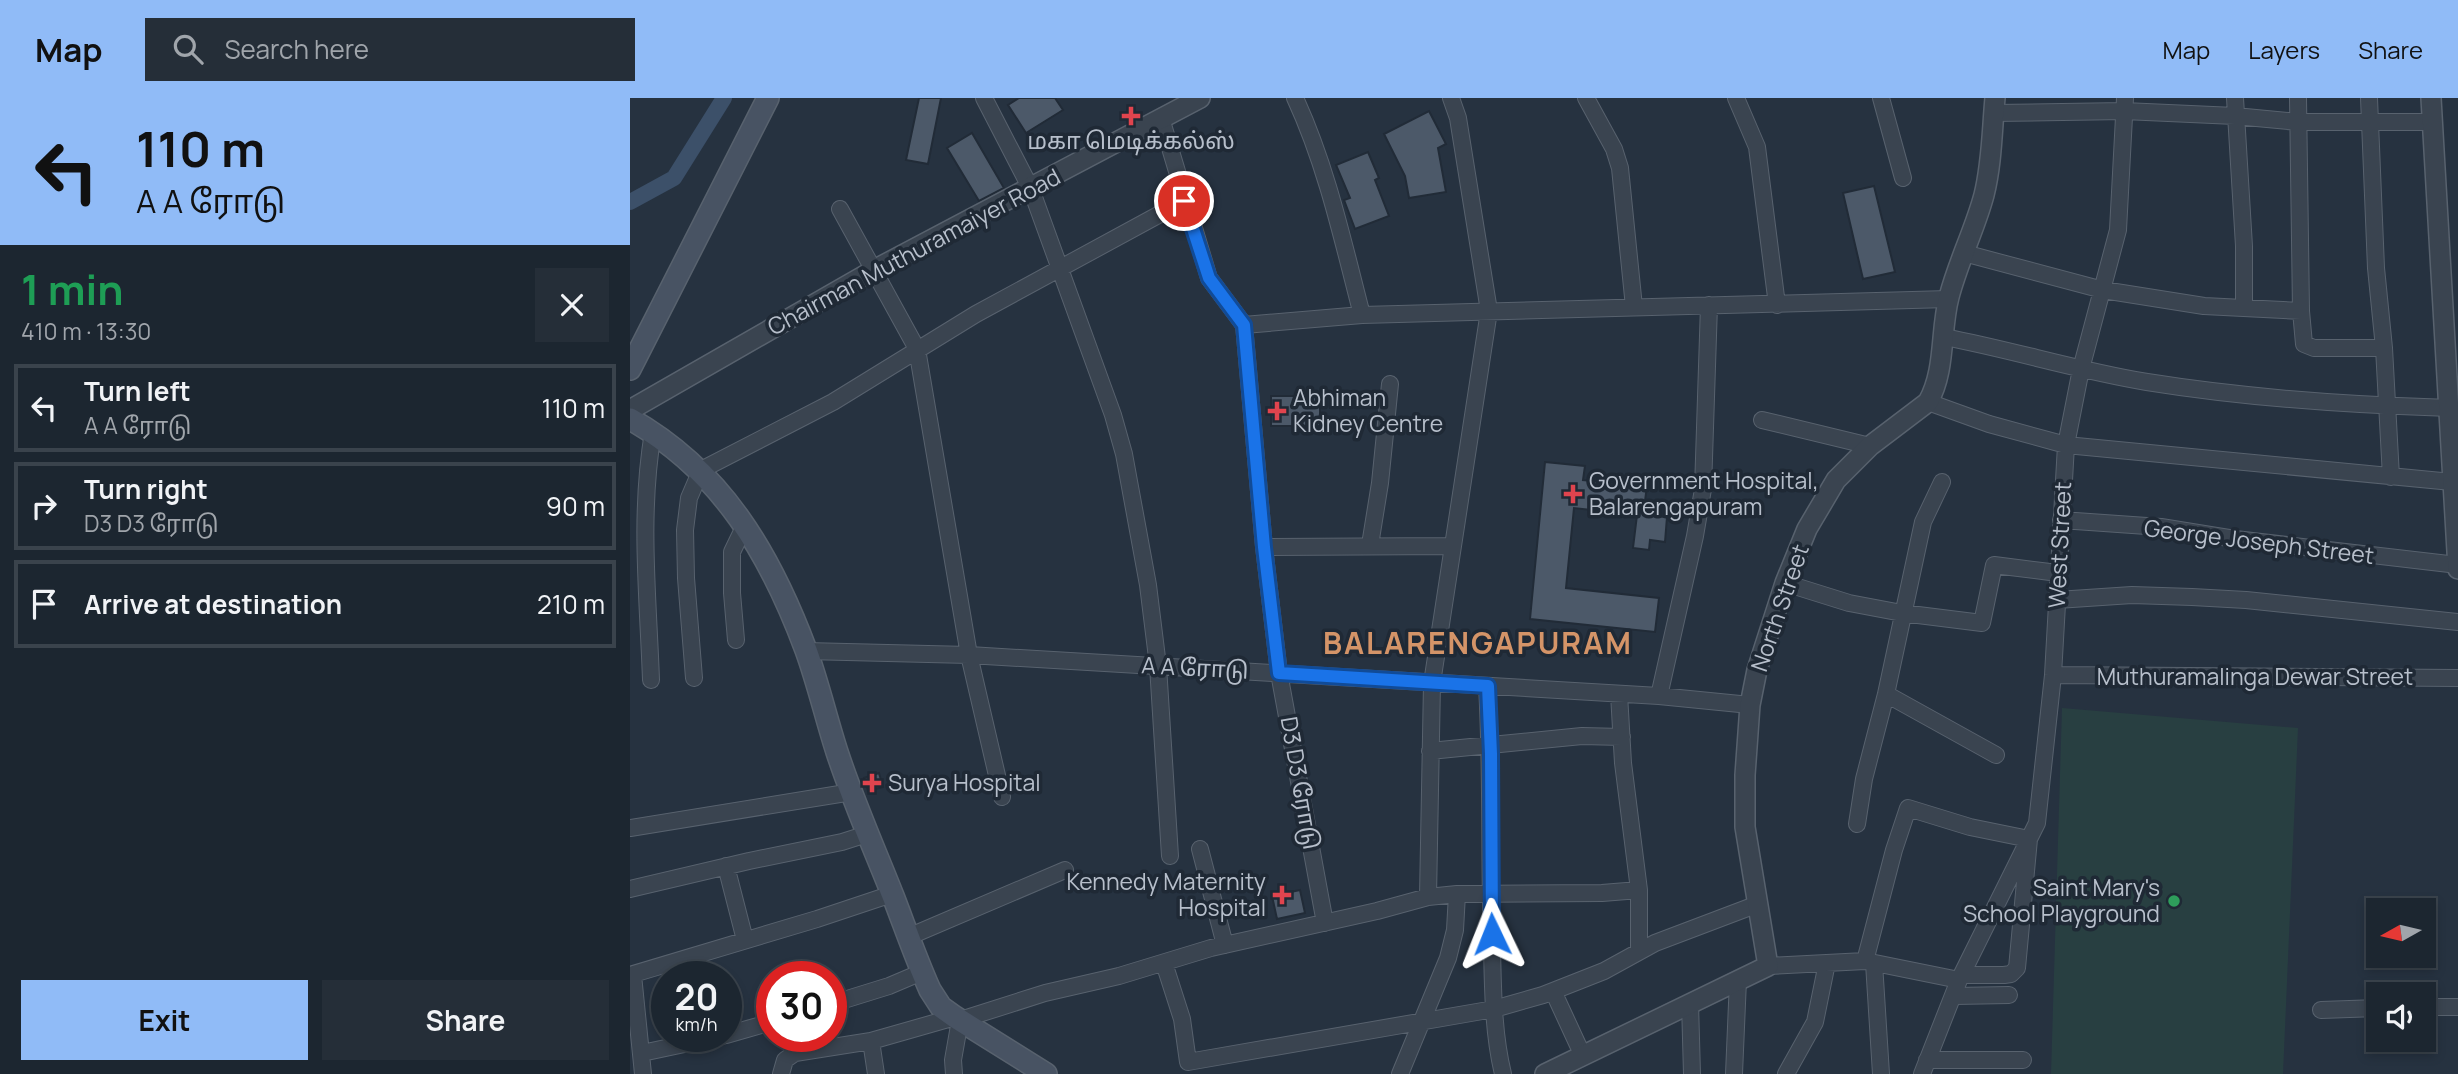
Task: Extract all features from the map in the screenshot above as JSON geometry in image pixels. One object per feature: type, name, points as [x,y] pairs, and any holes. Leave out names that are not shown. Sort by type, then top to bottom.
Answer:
[{"type":"main road","points":[[630,369],[768,98]]},
{"type":"main road","points":[[630,419],[653,432],[701,470],[746,525],[779,587],[806,651],[867,834],[922,972],[941,1006],[1046,1074]]},
{"type":"street","points":[[984,98],[1031,189],[1113,415],[1124,454],[1148,585],[1158,666],[1170,856]]},
{"type":"street","name":"Chairman Muthuramaiyer Road","points":[[630,410],[874,270],[1200,98]]},
{"type":"street","points":[[1295,98],[1319,156],[1362,315]]},
{"type":"street","points":[[1428,897],[1432,683],[1489,311],[1458,118],[1451,98]]},
{"type":"street","points":[[1586,98],[1614,149],[1620,169],[1634,307]]},
{"type":"street","points":[[1736,98],[1757,147],[1777,305]]},
{"type":"street","points":[[1881,98],[1903,177]]},
{"type":"street","points":[[2235,98],[2244,246],[2244,308]]},
{"type":"street","points":[[2298,98],[2302,339],[2307,347],[2384,348]]},
{"type":"street","points":[[2369,98],[2376,268],[2384,348],[2391,477]]},
{"type":"street","points":[[2431,98],[2458,567]]},
{"type":"street","points":[[2433,122],[2298,122],[2125,104],[1994,106],[1984,196],[1948,299],[1944,337],[1933,393],[1928,402],[1989,424],[2066,445],[2452,482]]},
{"type":"street","name":"West Street","points":[[1925,1067],[1959,984],[2037,823],[2053,675],[2066,445],[2081,369],[2118,230],[2125,104]]},
{"type":"street","points":[[1161,118],[1209,278],[1244,325],[1362,315],[1948,299]]},
{"type":"street","points":[[694,678],[685,530],[689,498],[701,470],[833,402],[917,349],[1184,201]]},
{"type":"street","points":[[840,209],[917,349],[969,655],[1002,797]]},
{"type":"street","points":[[1964,253],[2103,290],[2204,306],[2301,312]]},
{"type":"street","points":[[1659,696],[1703,489],[1709,305]]},
{"type":"street","name":"D3 D3 ரோடு","points":[[1244,325],[1264,547],[1279,673],[1325,923]]},
{"type":"street","points":[[1944,337],[2000,347],[2081,369],[2186,388],[2387,406],[2450,408]]},
{"type":"street","points":[[1370,545],[1380,482],[1390,384]]},
{"type":"street","name":"North Street","points":[[1768,966],[1745,827],[1745,775],[1750,705],[1757,670],[1785,583],[1807,529],[1836,480],[1870,446],[1928,402]]},
{"type":"street","points":[[1762,420],[1870,446]]},
{"type":"street","points":[[651,680],[650,612],[637,545],[653,432]]},
{"type":"street","points":[[1857,824],[1864,779],[1886,694],[1923,522],[1942,482]]},
{"type":"street","name":"George Joseph Street","points":[[2061,520],[2161,527],[2458,567]]},
{"type":"street","points":[[736,640],[732,552],[746,525]]},
{"type":"street","points":[[1264,547],[1453,546]]},
{"type":"street","points":[[1785,583],[1849,603],[1982,623],[1994,565],[2058,573]]},
{"type":"street","points":[[2057,600],[2132,595],[2192,597],[2458,622]]},
{"type":"street","name":"A A ரோடு","points":[[806,651],[969,655],[1659,696],[1750,705]]},
{"type":"street","name":"Muthuramalinga Dewar Street","points":[[2053,675],[2458,678]]},
{"type":"street","points":[[1488,686],[1494,1009],[1503,1074]]},
{"type":"street","points":[[1619,694],[1639,890],[1639,951]]},
{"type":"street","points":[[1886,694],[1996,755]]},
{"type":"street","points":[[1430,751],[1582,736],[1622,737]]},
{"type":"street","points":[[630,828],[852,792]]},
{"type":"street","points":[[1881,1074],[1869,962],[1894,850],[1908,808],[1970,827],[2029,839],[2017,968],[2011,974],[1959,984]]},
{"type":"street","points":[[630,889],[842,842],[867,834]]},
{"type":"street","points":[[1200,849],[1225,945]]},
{"type":"street","points":[[726,866],[744,940]]},
{"type":"street","points":[[908,937],[1065,870]]},
{"type":"street","points":[[781,1074],[785,1060],[795,1054],[871,1041],[1225,945],[1428,897],[1639,890]]},
{"type":"street","points":[[643,1074],[631,975],[892,894]]},
{"type":"street","points":[[1400,1074],[1448,958],[1455,930],[1457,894]]},
{"type":"street","points":[[1164,963],[1182,1019],[1190,1068],[1494,1009],[1553,991],[1604,971],[1686,929],[1758,904]]},
{"type":"street","points":[[1545,1074],[1768,966],[1869,962],[2009,995]]},
{"type":"street","points":[[1786,1074],[1815,1022],[1827,963]]},
{"type":"street","points":[[847,999],[922,972]]},
{"type":"street","points":[[1734,1074],[1738,980]]},
{"type":"street","points":[[1553,991],[1583,1056]]},
{"type":"street","points":[[1690,1003],[1692,1074]]},
{"type":"street","points":[[2436,1007],[2458,1007]]},
{"type":"street","points":[[2321,1010],[2366,1008]]},
{"type":"street","points":[[954,1074],[958,1018]]},
{"type":"street","points":[[871,1041],[876,1074]]},
{"type":"street","points":[[642,1053],[651,1051]]},
{"type":"street","points":[[1925,1067],[2023,1060]]},
{"type":"green space","name":"Saint Mary's School Playground","points":[[2062,708],[2298,728],[2283,1074],[2051,1074]]},
{"type":"building","points":[[919,98],[941,98],[928,164],[906,160]]},
{"type":"building","points":[[1019,98],[1055,98],[1063,110],[1026,133],[1008,105]]},
{"type":"building","points":[[1429,111],[1446,144],[1438,148],[1446,192],[1409,198],[1405,176],[1384,134]]},
{"type":"building","points":[[972,133],[1004,188],[979,201],[947,148]]},
{"type":"building","points":[[1368,152],[1379,178],[1375,180],[1389,216],[1355,229],[1344,200],[1350,198],[1336,165]]},
{"type":"building","points":[[1874,186],[1895,272],[1863,279],[1843,193]]},
{"type":"building","points":[[1271,396],[1320,396],[1320,426],[1271,426]]},
{"type":"building","points":[[1545,462],[1585,466],[1583,480],[1647,486],[1645,501],[1654,502],[1652,516],[1667,517],[1665,542],[1650,540],[1649,550],[1633,548],[1637,515],[1574,508],[1566,588],[1659,598],[1655,632],[1530,619]]},
{"type":"building","points":[[879,773],[883,787],[868,791],[864,778]]},
{"type":"building","points":[[1300,890],[1305,913],[1277,919],[1272,896]]},
{"type":"waterway","points":[[630,202],[674,178],[724,98]]},
{"type":"place","name":"மகா மெடிக்கல்ஸ்","points":[[1131,116]]},
{"type":"place","name":"Abhiman Kidney Centre","points":[[1277,411]]},
{"type":"place","name":"Government Hospital, Balarengapuram","points":[[1573,494]]},
{"type":"place","name":"Surya Hospital","points":[[872,783]]},
{"type":"place","name":"Kennedy Maternity Hospital","points":[[1282,895]]},
{"type":"place","name":"Saint Mary's School Playground","points":[[2174,901]]},
{"type":"district","name":"BALARENGAPURAM","points":[[1478,644]]},
{"type":"route","points":[[1184,201],[1209,278],[1244,325],[1264,547],[1279,673],[1488,686],[1492,934]]}]
